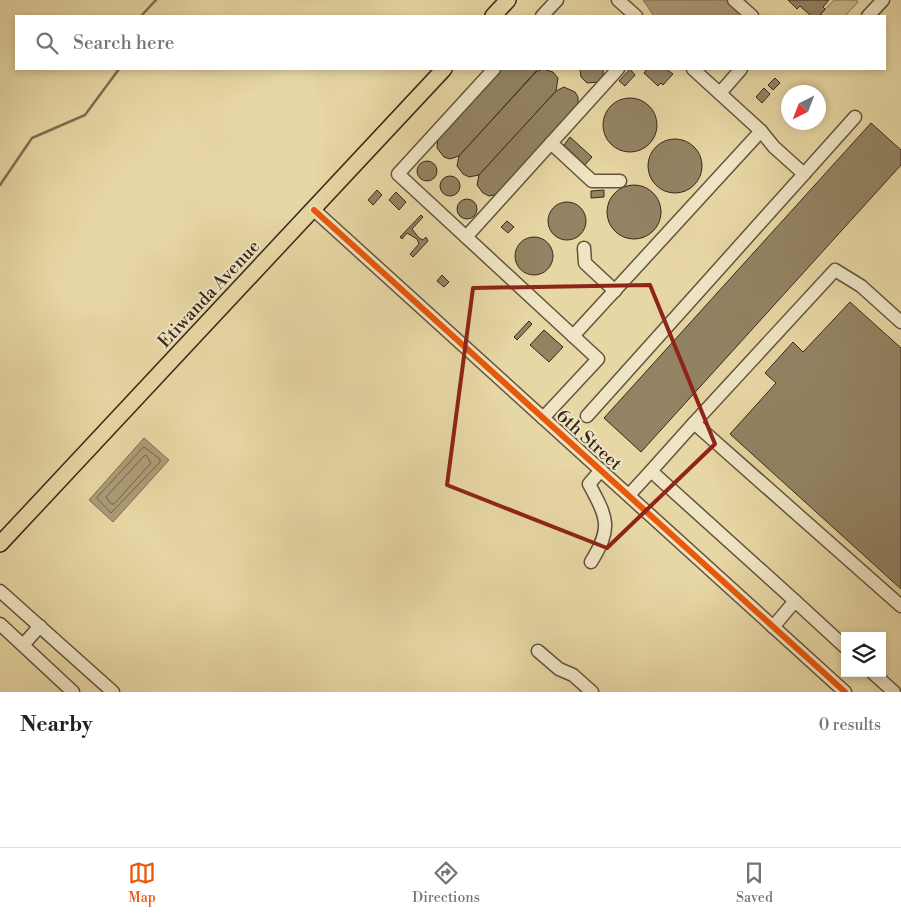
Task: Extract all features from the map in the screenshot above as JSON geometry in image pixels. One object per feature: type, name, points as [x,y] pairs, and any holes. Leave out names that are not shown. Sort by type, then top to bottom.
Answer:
[{"type":"main road","points":[[493,15],[508,0]]},
{"type":"main road","name":"Etiwanda Avenue","points":[[0,544],[443,70]]},
{"type":"street","points":[[543,15],[557,0]]},
{"type":"street","points":[[618,0],[635,15]]},
{"type":"street","points":[[734,0],[751,15]]},
{"type":"street","points":[[869,15],[883,0]]},
{"type":"street","points":[[493,70],[398,174],[598,358],[543,418]]},
{"type":"street","points":[[466,237],[617,70]]},
{"type":"street","points":[[694,70],[761,131],[774,147],[804,174]]},
{"type":"street","points":[[720,93],[740,70]]},
{"type":"street","points":[[587,416],[855,118]]},
{"type":"street","points":[[573,336],[761,131]]},
{"type":"street","points":[[551,143],[592,181],[620,182]]},
{"type":"street","name":"6th Street","points":[[314,210],[845,692]]},
{"type":"street","points":[[584,248],[585,263],[614,291]]},
{"type":"street","points":[[629,495],[835,270],[861,286],[901,322]]},
{"type":"street","points":[[694,423],[901,606]]},
{"type":"street","points":[[591,562],[602,545],[607,527],[599,502],[590,484],[601,470]]},
{"type":"street","points":[[651,471],[841,643]]},
{"type":"street","points":[[0,609],[5,595],[112,692]]},
{"type":"street","points":[[773,627],[795,602]]},
{"type":"street","points":[[0,624],[73,692]]},
{"type":"street","points":[[23,645],[40,626]]},
{"type":"street","points":[[538,651],[559,669],[573,674],[592,692]]},
{"type":"street","points":[[877,677],[894,692]]},
{"type":"highlighted area","points":[[650,285],[715,444],[607,548],[447,485],[473,288]]},
{"type":"shaded area","points":[[834,0],[856,0],[858,2],[846,15],[821,14]]},
{"type":"water","points":[[643,0],[729,0],[746,15],[653,15]]},
{"type":"water","points":[[144,438],[169,460],[113,522],[89,500]]},
{"type":"building","points":[[788,0],[829,0],[820,15],[810,15],[800,6],[797,9]]},
{"type":"building","points":[[501,70],[537,70],[459,156],[450,159],[444,157],[437,148],[438,138]]},
{"type":"building","points":[[546,70],[553,72],[558,78],[556,91],[479,175],[469,177],[463,174],[457,166],[459,156],[536,72]]},
{"type":"building","points":[[580,70],[603,70],[603,76],[598,82],[587,83],[581,77]]},
{"type":"building","points":[[629,70],[635,75],[625,86],[619,81]]},
{"type":"building","points":[[646,70],[667,70],[673,74],[663,85],[661,83],[658,86],[644,73]]},
{"type":"building","points":[[775,78],[780,83],[773,90],[768,85]]},
{"type":"building","points":[[564,87],[575,92],[578,97],[578,107],[498,194],[489,196],[483,193],[477,185],[479,175],[556,91]]},
{"type":"building","points":[[764,88],[770,94],[762,103],[756,97]]},
{"type":"building","points":[[630,98],[640,100],[649,106],[655,115],[657,125],[655,135],[649,144],[640,150],[630,152],[620,150],[611,144],[605,135],[603,125],[605,115],[611,106],[620,100]]},
{"type":"building","points":[[871,123],[901,150],[901,165],[641,452],[604,418]]},
{"type":"building","points":[[570,137],[592,157],[585,165],[564,145]]},
{"type":"building","points":[[675,139],[685,141],[694,147],[700,156],[702,166],[700,176],[694,185],[685,191],[675,193],[665,191],[656,185],[650,176],[648,166],[650,156],[656,147],[665,141]]},
{"type":"building","points":[[427,161],[434,164],[437,171],[434,178],[427,181],[420,178],[417,171],[420,164]]},
{"type":"building","points":[[450,176],[457,179],[460,186],[457,193],[450,196],[443,193],[440,186],[443,179]]},
{"type":"building","points":[[634,185],[644,187],[653,193],[659,202],[661,212],[659,222],[653,231],[644,237],[634,239],[624,237],[615,231],[609,222],[607,212],[609,202],[615,193],[624,187]]},
{"type":"building","points":[[377,190],[382,195],[373,205],[368,200]]},
{"type":"building","points":[[604,190],[604,197],[591,198],[591,191]]},
{"type":"building","points":[[396,192],[406,202],[399,210],[389,200]]},
{"type":"building","points":[[467,199],[474,202],[477,209],[474,216],[467,219],[460,216],[457,209],[460,202]]},
{"type":"building","points":[[567,202],[581,207],[586,221],[581,235],[567,240],[553,235],[548,221],[553,207]]},
{"type":"building","points":[[421,215],[423,217],[412,229],[419,238],[423,240],[426,237],[428,241],[413,257],[410,254],[419,244],[417,239],[407,233],[402,239],[400,237]]},
{"type":"building","points":[[507,221],[514,227],[508,233],[501,227]]},
{"type":"building","points":[[534,237],[548,242],[553,256],[548,270],[534,275],[520,270],[515,256],[520,242]]},
{"type":"building","points":[[442,275],[449,282],[444,287],[437,281]]},
{"type":"building","points":[[850,302],[901,348],[901,589],[730,434],[776,383],[765,373],[793,342],[803,352]]},
{"type":"building","points":[[529,321],[532,324],[517,340],[514,337]]},
{"type":"building","points":[[544,330],[563,347],[549,362],[530,345]]},
{"type":"waterway","points":[[142,15],[156,0]]},
{"type":"waterway","points":[[0,185],[32,138],[85,115],[118,70]]},
{"type":"cycle path","points":[[314,210],[845,692]]}]
